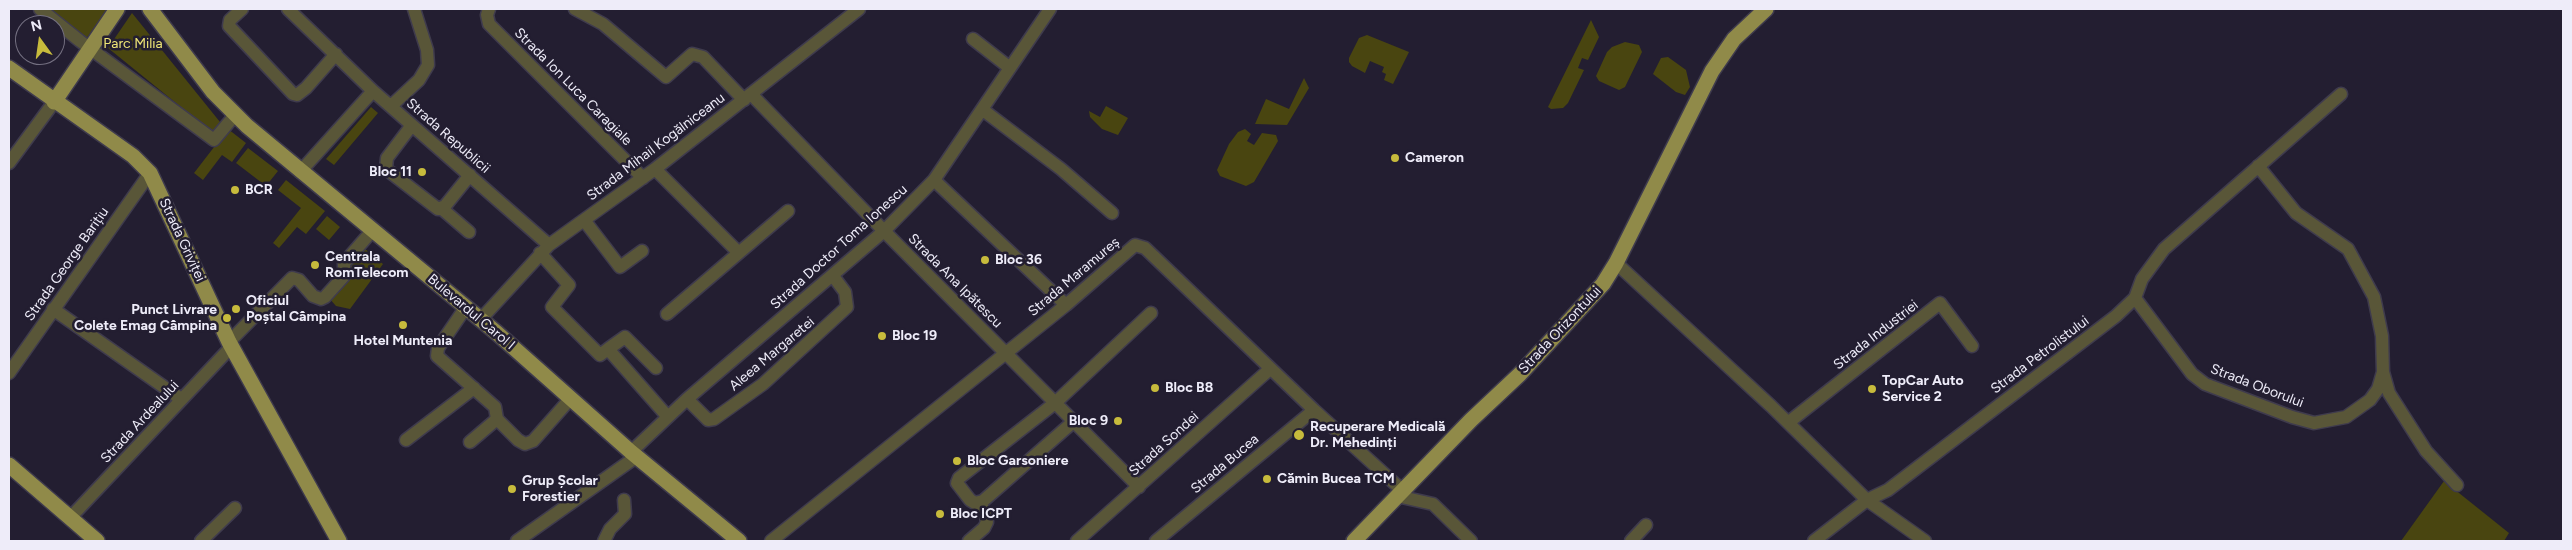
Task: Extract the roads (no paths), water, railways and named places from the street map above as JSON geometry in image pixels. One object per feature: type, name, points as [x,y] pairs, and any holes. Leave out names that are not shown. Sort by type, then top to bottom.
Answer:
[{"type":"main road","points":[[54,102],[117,9]]},
{"type":"main road","name":"Bulevardul Carol I","points":[[150,9],[214,92],[235,115],[300,172],[481,319],[633,455],[739,541]]},
{"type":"main road","name":"Strada Orizontului","points":[[1354,541],[1472,420],[1520,374],[1591,299],[1616,263],[1712,71],[1734,39],[1766,9]]},
{"type":"main road","name":"Strada Griviței","points":[[9,68],[54,102],[133,156],[150,173],[230,344],[338,541]]},
{"type":"main road","points":[[9,465],[97,541]]},
{"type":"street","points":[[40,9],[214,140],[235,115]]},
{"type":"street","points":[[242,9],[230,20],[229,26],[292,94],[297,95],[306,88],[336,54]]},
{"type":"street","points":[[288,9],[391,106]]},
{"type":"street","name":"Strada Republicii","points":[[414,9],[427,50],[428,65],[419,80],[391,106],[470,175],[545,249],[569,285],[552,307],[600,356],[608,349]]},
{"type":"street","name":"Strada Ana Ipătescu","points":[[575,9],[603,24],[666,77],[692,54],[703,57],[748,97],[884,231],[1139,487]]},
{"type":"street","name":"Strada Mihail Kogălniceanu","points":[[481,319],[545,249],[655,169],[859,9]]},
{"type":"street","name":"Strada Doctor Toma Ionescu","points":[[517,541],[633,455],[687,399],[884,231],[934,180],[1050,9]]},
{"type":"street","name":"Strada Ion Luca Caragiale","points":[[488,12],[489,24],[643,178]]},
{"type":"street","points":[[974,38],[1010,68]]},
{"type":"street","points":[[300,172],[373,91]]},
{"type":"street","points":[[2258,166],[2341,94]]},
{"type":"street","points":[[9,163],[54,102]]},
{"type":"street","points":[[983,110],[1061,168],[1112,213]]},
{"type":"street","points":[[412,125],[387,158],[386,168],[433,207],[441,208],[469,232]]},
{"type":"street","name":"Strada Petrolistului","points":[[1814,541],[1867,500],[1888,490],[2116,316],[2135,298],[2142,279],[2164,249],[2258,166]]},
{"type":"street","name":"Strada Oborului","points":[[2258,166],[2296,213],[2338,240],[2348,249],[2360,267],[2374,297],[2382,336],[2383,372],[2389,393],[2426,451],[2458,485]]},
{"type":"street","points":[[655,169],[738,252]]},
{"type":"street","name":"Strada George Barițiu","points":[[9,373],[150,173]]},
{"type":"street","points":[[441,208],[470,175]]},
{"type":"street","points":[[934,180],[1066,305]]},
{"type":"street","points":[[667,314],[788,211]]},
{"type":"street","points":[[584,220],[620,267],[642,251]]},
{"type":"street","name":"Strada Ardealului","points":[[70,518],[292,278],[299,280],[313,296],[325,297],[344,276],[344,263],[372,231]]},
{"type":"street","name":"Strada Maramureș","points":[[771,541],[1066,305],[1132,247],[1142,246],[1400,494]]},
{"type":"street","points":[[1616,263],[1789,422],[1867,500],[1925,541]]},
{"type":"street","name":"Aleea Margaretei","points":[[687,399],[708,420],[714,419],[763,384],[847,307],[845,292],[833,276]]},
{"type":"street","name":"Strada Oborului","points":[[2135,298],[2192,374],[2205,384],[2306,421],[2314,423],[2334,421],[2354,413],[2378,389],[2383,372]]},
{"type":"street","name":"Strada Industriei","points":[[1789,422],[1940,304],[1972,346]]},
{"type":"street","points":[[466,307],[436,353],[439,358],[495,408],[497,419],[522,443],[529,443],[571,398]]},
{"type":"street","points":[[53,310],[181,399]]},
{"type":"street","points":[[969,541],[984,528],[987,522],[985,512],[979,502],[970,500],[957,483],[958,478],[1055,403],[1151,313]]},
{"type":"street","points":[[656,368],[625,337],[608,349],[668,417]]},
{"type":"street","name":"Strada Sondei","points":[[1077,541],[1270,369]]},
{"type":"street","points":[[406,440],[474,388]]},
{"type":"street","name":"Strada Bucea","points":[[1156,541],[1314,410]]},
{"type":"street","points":[[470,442],[497,419]]},
{"type":"street","points":[[979,502],[1074,422]]},
{"type":"street","points":[[1400,494],[1433,504],[1471,541]]},
{"type":"street","points":[[604,541],[610,529],[625,514],[624,500]]},
{"type":"street","points":[[201,541],[235,508]]},
{"type":"street","points":[[1631,541],[1646,526]]},
{"type":"place","name":"Cameron","points":[[1395,158]]},
{"type":"place","name":"Bloc 11","points":[[422,172]]},
{"type":"place","name":"BCR","points":[[235,190]]},
{"type":"place","name":"Bloc 36","points":[[985,260]]},
{"type":"place","name":"Centrala RomTelecom","points":[[315,265]]},
{"type":"place","name":"Oficiul Poștal Câmpina","points":[[236,309]]},
{"type":"place","name":"Punct Livrare Colete Emag Câmpina","points":[[227,318]]},
{"type":"place","name":"Hotel Muntenia","points":[[403,325]]},
{"type":"place","name":"Bloc 19","points":[[882,336]]},
{"type":"place","name":"Bloc B8","points":[[1155,388]]},
{"type":"place","name":"TopCar Auto Service 2","points":[[1872,389]]},
{"type":"place","name":"Bloc 9","points":[[1118,421]]},
{"type":"place","name":"Recuperare Medicală Dr. Mehedinți","points":[[1299,435]]},
{"type":"place","name":"Bloc Garsoniere","points":[[957,461]]},
{"type":"place","name":"Cămin Bucea TCM","points":[[1267,479]]},
{"type":"place","name":"Grup Școlar Forestier","points":[[512,489]]},
{"type":"place","name":"Bloc ICPT","points":[[940,514]]},
{"type":"park label","name":"Parc Milia","points":[[133,44]]}]
